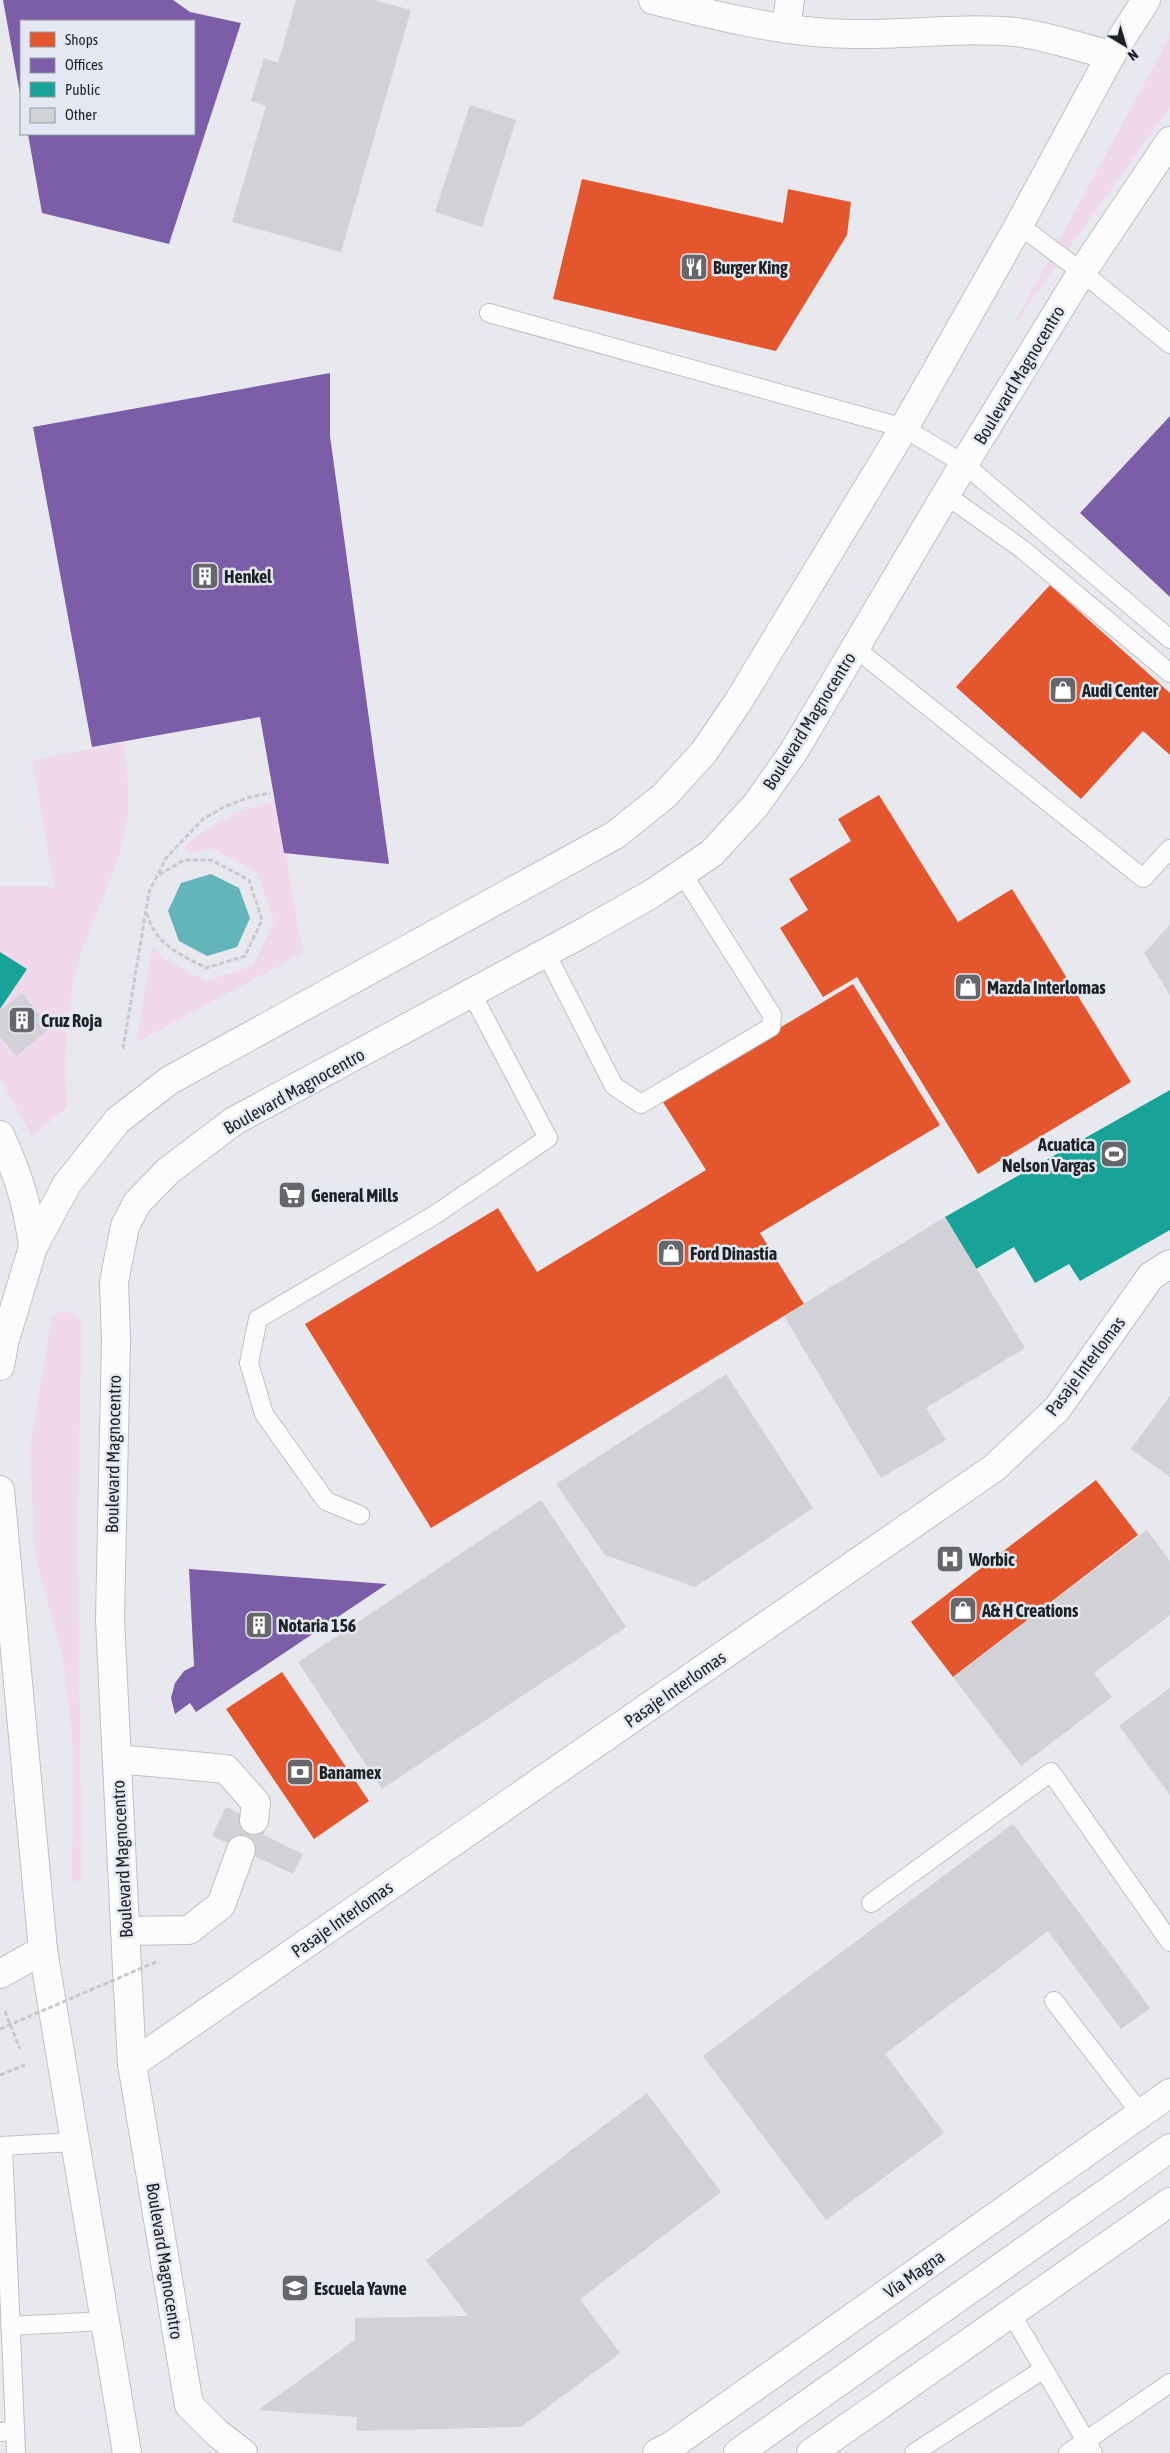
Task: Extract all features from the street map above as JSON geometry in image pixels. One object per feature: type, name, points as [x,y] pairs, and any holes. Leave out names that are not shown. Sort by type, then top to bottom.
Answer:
[{"type":"street","points":[[653,0],[723,18],[786,28],[850,34],[959,29],[1017,32],[1111,56]]},
{"type":"street","points":[[786,28],[790,0]]},
{"type":"street","points":[[1,1352],[33,1247],[66,1184],[85,1158],[118,1120],[170,1080],[615,835],[664,796],[704,752],[738,702],[904,428],[1019,225],[1111,56],[1146,0]]},
{"type":"street","name":"Boulevard Magnocentro","points":[[244,2453],[217,2433],[189,2405],[132,2064],[110,1619],[116,1340],[114,1282],[125,1226],[137,1203],[168,1171],[234,1121],[472,994],[653,893],[712,852],[756,805],[794,751],[964,464],[1082,272],[1170,141]]},
{"type":"street","points":[[0,1135],[17,1171],[29,1212],[33,1247]]},
{"type":"street","name":"Pasaje Interlomas","points":[[132,2064],[994,1468],[1057,1409],[1151,1276],[1170,1264]]},
{"type":"street","points":[[0,1490],[44,1950],[74,2142],[127,2453]]},
{"type":"street","points":[[0,1697],[24,1752]]},
{"type":"street","points":[[117,1759],[226,1768],[256,1803],[254,1820]]},
{"type":"street","points":[[125,1931],[189,1930],[221,1905],[241,1850]]},
{"type":"street","points":[[0,1974],[44,1950]]},
{"type":"street","name":"Vía Magna","points":[[657,2453],[679,2440],[1170,2093]]},
{"type":"street","points":[[738,2453],[1170,2148]]},
{"type":"street","points":[[811,2453],[1170,2202]]},
{"type":"lane","points":[[1019,225],[1082,272],[1170,344]]},
{"type":"lane","points":[[489,313],[904,428],[964,464],[1170,639]]},
{"type":"lane","points":[[946,495],[1022,549],[1170,674]]},
{"type":"lane","points":[[855,648],[1143,878],[1170,849]]},
{"type":"lane","points":[[546,953],[614,1086],[640,1104],[649,1099],[770,1027],[772,1015],[682,873]]},
{"type":"lane","points":[[360,1515],[326,1501],[264,1414],[249,1363],[258,1319],[433,1216],[548,1138],[472,994]]},
{"type":"lane","points":[[871,1903],[1051,1772],[1170,1942]]},
{"type":"lane","points":[[1054,2001],[1141,2114]]},
{"type":"lane","points":[[16,2453],[8,2431],[10,2326],[1,2146],[74,2142]]},
{"type":"lane","points":[[1011,2313],[1090,2447]]},
{"type":"lane","points":[[10,2326],[105,2321]]},
{"type":"lane","points":[[914,2453],[1044,2369]]},
{"type":"lane","points":[[1068,2453],[1090,2447],[1170,2383]]},
{"type":"path","points":[[123,1049],[149,892],[166,858],[203,819],[224,807],[247,798],[270,793]]},
{"type":"path","points":[[147,910],[155,934],[169,949],[206,968],[245,956],[262,920],[249,880],[211,860],[184,860],[157,876]]},
{"type":"path","points":[[0,2029],[158,1961]]},
{"type":"path","points":[[0,2075],[26,2065],[4,2010]]},
{"type":"shaded area","points":[[1170,36],[1170,107],[1011,329]]},
{"type":"shaded area","points":[[123,743],[128,781],[127,819],[119,856],[84,945],[74,981],[67,1035],[67,1107],[32,1137],[0,1078],[0,887],[54,887],[32,760]]},
{"type":"shaded area","points":[[276,801],[303,953],[137,1042],[152,945],[160,956],[206,981],[253,966],[274,921],[257,872],[212,848],[190,854],[184,847],[216,823],[249,808]]},
{"type":"shaded area","points":[[61,1311],[73,1314],[82,1323],[77,1525],[82,1879],[78,1882],[74,1881],[72,1877],[74,1756],[64,1663],[35,1554],[30,1451],[50,1325],[53,1316]]},
{"type":"water","points":[[211,874],[239,888],[250,918],[237,947],[207,956],[179,941],[168,911],[181,883]]},
{"type":"building: Shops","name":"Burger King","points":[[582,179],[783,223],[788,189],[851,202],[847,235],[776,351],[553,299]]},
{"type":"building: Shops","name":"Audi Center","points":[[1050,585],[1170,693],[1170,755],[1143,731],[1081,799],[956,687]]},
{"type":"building: Shops","name":"Mazda Interlomas","points":[[879,795],[958,922],[1012,889],[1131,1082],[978,1174],[857,977],[823,997],[780,928],[808,910],[789,879],[851,841],[838,819]]},
{"type":"building: Shops","name":"Ford Dinastía","points":[[853,984],[940,1125],[760,1233],[804,1304],[431,1528],[305,1324],[498,1208],[537,1272],[706,1170],[661,1099]]},
{"type":"building: Shops","points":[[1096,1480],[1138,1535],[953,1677],[911,1622]]},
{"type":"building: Shops","points":[[282,1672],[369,1801],[314,1839],[226,1709]]},
{"type":"building: Offices","points":[[3,0],[173,0],[190,12],[241,23],[169,244],[42,213],[28,135],[195,135],[195,20],[20,20],[20,94]]},
{"type":"building: Offices","name":"Henkel","points":[[330,373],[330,436],[389,864],[284,853],[260,717],[92,747],[33,427]]},
{"type":"building: Offices","points":[[1170,416],[1170,597],[1080,513]]},
{"type":"building: Offices","name":"Notaria 156","points":[[189,1569],[387,1584],[196,1712],[190,1703],[175,1714],[171,1698],[175,1683],[184,1671],[194,1666]]},
{"type":"building: Public","points":[[0,952],[27,969],[0,1009]]},
{"type":"building: Public","name":"Acuatica Nelson Vargas","points":[[1170,1090],[1170,1230],[1080,1281],[1069,1264],[1035,1283],[1014,1247],[976,1269],[945,1217]]},
{"type":"building: Other","points":[[296,0],[374,0],[411,10],[341,252],[232,222],[266,106],[251,101],[264,58],[278,63]]},
{"type":"building: Other","points":[[470,105],[516,120],[482,227],[435,212]]},
{"type":"building: Other","points":[[1170,925],[1170,995],[1144,953]]},
{"type":"building: Other","name":"Cruz Roja","points":[[22,993],[50,1028],[16,1056],[0,1036],[0,1011]]},
{"type":"building: Other","points":[[945,1217],[1025,1348],[926,1408],[946,1440],[881,1478],[784,1316]]},
{"type":"building: Other","points":[[726,1374],[813,1508],[695,1587],[605,1555],[556,1484]]},
{"type":"building: Other","points":[[1170,1396],[1170,1477],[1131,1449]]},
{"type":"building: Other","points":[[541,1500],[626,1627],[382,1789],[298,1662]]},
{"type":"building: Other","points":[[1147,1530],[1170,1561],[1170,1615],[1094,1673],[1112,1697],[1021,1766],[953,1677]]},
{"type":"building: Other","points":[[1170,1688],[1170,1795],[1119,1726]]},
{"type":"building: Other","points":[[226,1807],[267,1826],[263,1835],[303,1854],[293,1874],[212,1836]]},
{"type":"building: Other","points":[[1013,1824],[1150,2008],[1121,2029],[1048,1931],[885,2054],[944,2133],[826,2220],[703,2056]]},
{"type":"building: Other","points":[[647,2093],[721,2192],[580,2299],[620,2353],[521,2427],[356,2431],[357,2417],[258,2410],[355,2340],[355,2318],[468,2316],[426,2260]]},
{"type":"place","name":"Burger King","points":[[694,267]]},
{"type":"place","name":"Henkel","points":[[205,576]]},
{"type":"place","name":"Audi Center","points":[[1063,690]]},
{"type":"place","name":"Mazda Interlomas","points":[[968,987]]},
{"type":"place","name":"Cruz Roja","points":[[22,1020]]},
{"type":"place","name":"Acuatica Nelson Vargas","points":[[1114,1154]]},
{"type":"place","name":"General Mills","points":[[292,1195]]},
{"type":"place","name":"Ford Dinastía","points":[[671,1253]]},
{"type":"place","name":"Worbic","points":[[950,1559]]},
{"type":"place","name":"A& H Creations","points":[[963,1610]]},
{"type":"place","name":"Notaria 156","points":[[259,1625]]},
{"type":"place","name":"Banamex","points":[[300,1772]]},
{"type":"place","name":"Escuela Yavne","points":[[295,2288]]}]
